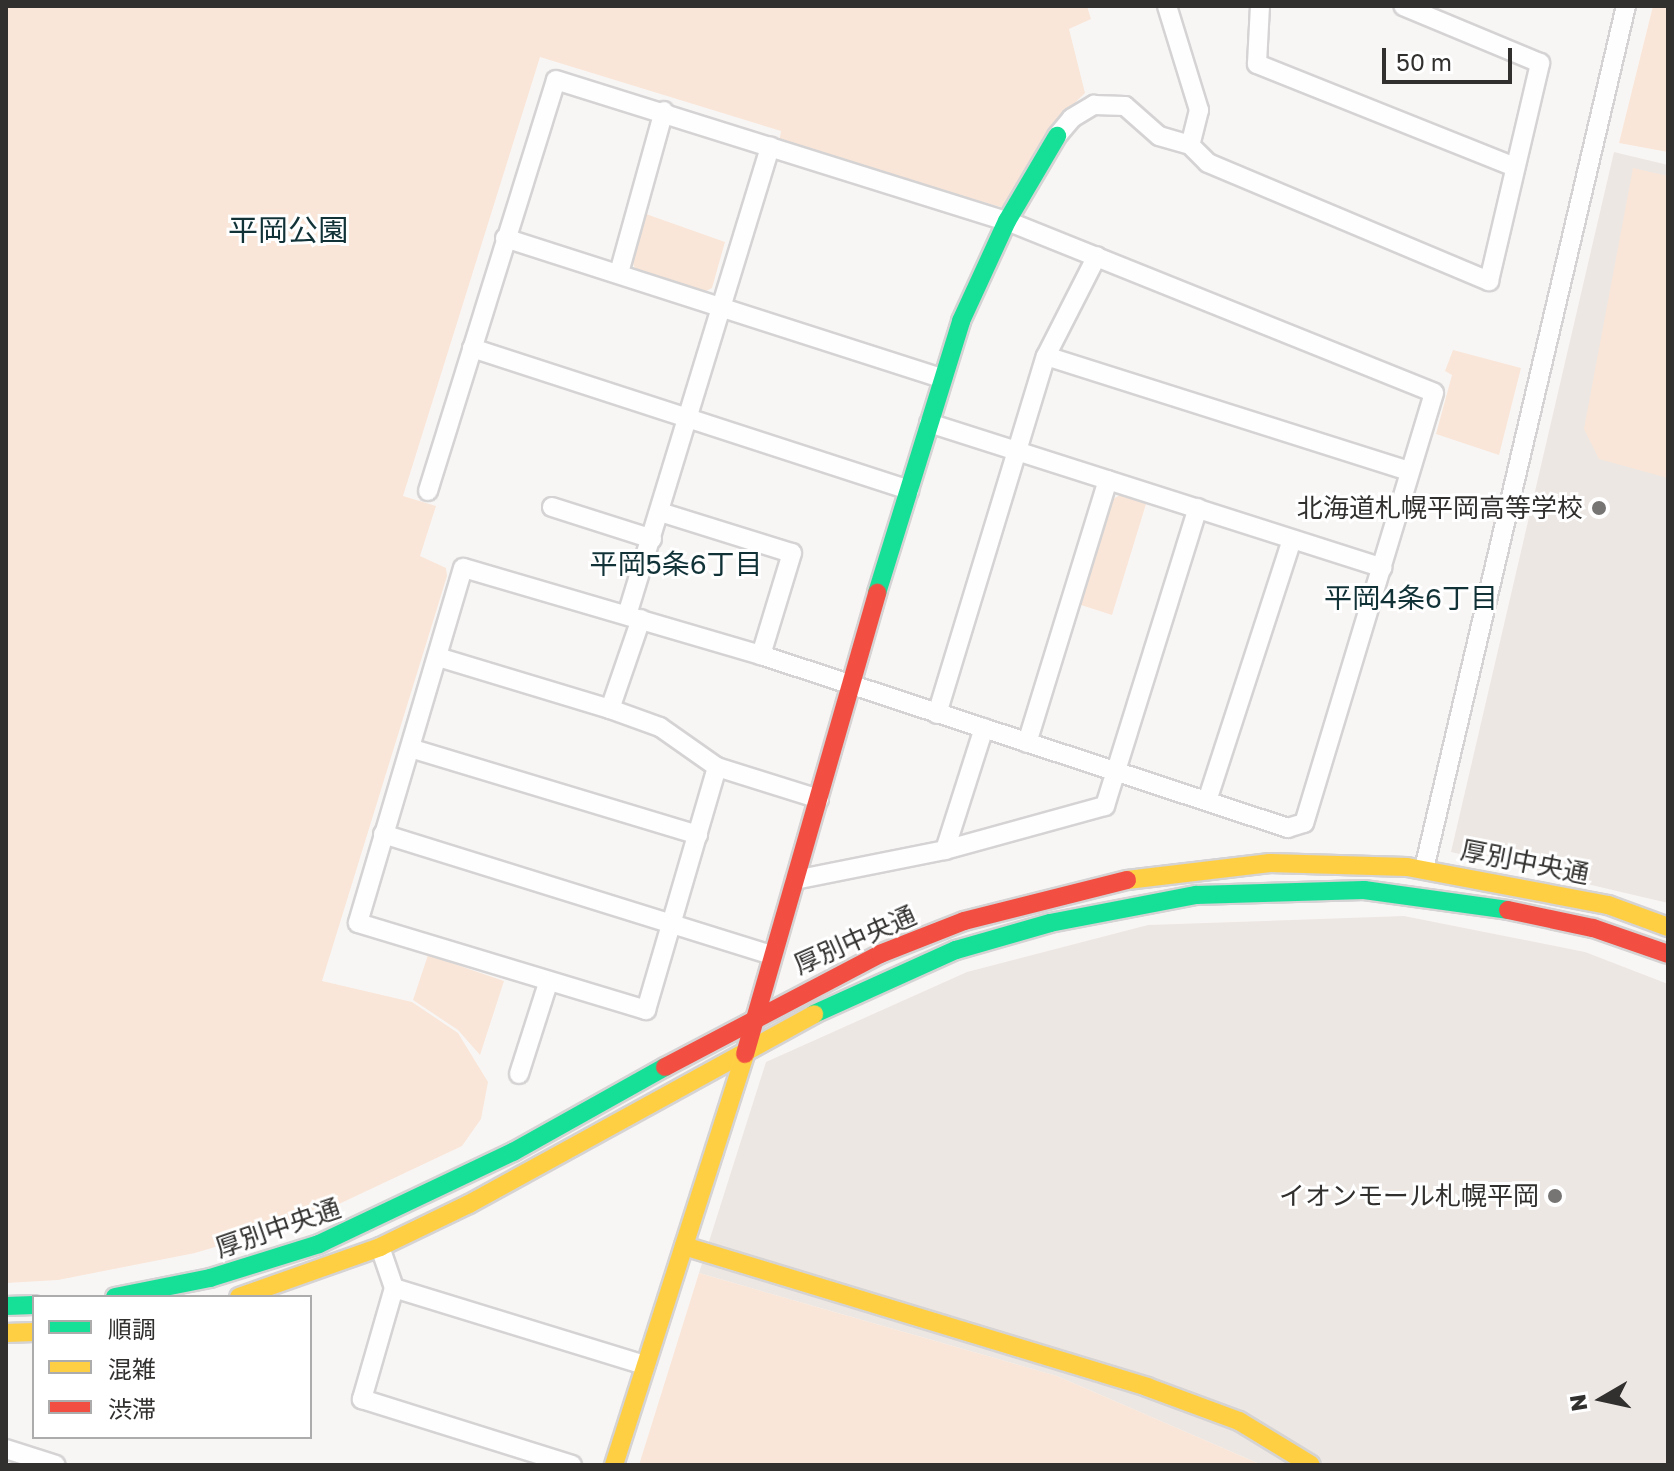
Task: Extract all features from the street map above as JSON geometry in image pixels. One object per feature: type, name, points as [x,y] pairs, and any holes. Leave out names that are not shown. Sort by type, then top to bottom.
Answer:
[{"type":"main road","points":[[614,1465],[746,1048],[771,955],[961,321],[1007,221],[1057,136]]},
{"type":"main road","name":"厚別中央通","points":[[125,1295],[224,1275],[361,1227],[513,1152],[754,1019],[880,954],[964,921],[1068,891],[1189,869],[1270,863],[1424,869],[1608,905],[1668,927]]},
{"type":"main road","name":"厚別中央通","points":[[245,1295],[380,1247],[469,1204],[746,1048],[878,982],[956,950],[1114,908],[1196,895],[1293,889],[1452,899],[1593,928],[1668,954]]},
{"type":"main road","points":[[684,1246],[1147,1387],[1239,1421],[1311,1465]]},
{"type":"main road","points":[[6,1306],[32,1305]]},
{"type":"main road","points":[[6,1333],[32,1332]]},
{"type":"street","points":[[1167,6],[1199,110],[1190,145]]},
{"type":"street","points":[[1260,6],[1257,64],[1514,167]]},
{"type":"street","points":[[1057,136],[1083,109],[1110,102],[1125,106],[1159,136],[1190,145],[1208,163],[1489,281],[1540,63],[1403,6]]},
{"type":"street","points":[[1424,869],[1626,6]]},
{"type":"street","points":[[428,491],[552,81],[664,111],[1007,221],[1434,393],[1304,823],[1288,828],[852,688],[761,655],[463,568],[358,923],[548,983],[646,1010],[717,767]]},
{"type":"street","points":[[619,273],[664,111]]},
{"type":"street","points":[[610,709],[652,539],[770,146]]},
{"type":"street","points":[[505,238],[943,379]]},
{"type":"street","points":[[937,714],[1046,356],[1097,256]]},
{"type":"street","points":[[472,348],[910,490]]},
{"type":"street","points":[[1046,356],[1409,471]]},
{"type":"street","points":[[929,423],[1382,568]]},
{"type":"street","points":[[1027,743],[1108,480]]},
{"type":"street","points":[[552,507],[652,539]]},
{"type":"street","points":[[795,880],[945,850],[1105,806],[1198,508]]},
{"type":"street","points":[[660,512],[792,553],[761,655]]},
{"type":"street","points":[[1207,801],[1292,540]]},
{"type":"street","points":[[438,657],[660,727],[717,767],[819,799]]},
{"type":"street","points":[[945,850],[984,728]]},
{"type":"street","points":[[410,748],[698,835]]},
{"type":"street","points":[[383,834],[771,955]]},
{"type":"street","points":[[519,1074],[548,983]]},
{"type":"street","points":[[380,1247],[394,1288],[362,1399],[572,1465]]},
{"type":"street","points":[[394,1288],[644,1365]]},
{"type":"street","points":[[6,1449],[56,1465]]},
{"type":"shaded area","name":"平岡公園","points":[[6,6],[1087,6],[1091,19],[1069,29],[1085,93],[1052,125],[1004,208],[779,143],[781,131],[540,57],[403,496],[436,506],[420,556],[446,568],[447,576],[322,981],[412,1002],[458,1033],[488,1082],[481,1119],[462,1146],[305,1220],[195,1253],[58,1280],[6,1283]]},
{"type":"shaded area","points":[[1653,6],[1668,6],[1668,152],[1619,143]]},
{"type":"shaded area","name":"北海道札幌平岡高等学校","points":[[1614,152],[1668,165],[1668,903],[1451,852]]},
{"type":"shaded area","points":[[1633,168],[1668,176],[1668,478],[1599,459],[1584,429]]},
{"type":"shaded area","points":[[646,214],[725,242],[712,288],[706,291],[635,269],[632,261]]},
{"type":"shaded area","points":[[1453,350],[1521,368],[1499,455],[1436,434],[1452,375],[1445,371]]},
{"type":"shaded area","points":[[1120,495],[1146,504],[1112,615],[1081,605],[1113,499]]},
{"type":"shaded area","points":[[1404,916],[1585,952],[1668,984],[1668,1465],[1262,1465],[1057,1376],[699,1273],[766,1062],[967,972],[1148,925]]},
{"type":"shaded area","points":[[428,955],[504,981],[480,1055],[458,1030],[413,1000]]},
{"type":"shaded area","points":[[699,1273],[1057,1376],[1262,1465],[639,1465]]},
{"type":"traffic: fast","points":[[877,593],[961,321],[1007,221],[1057,136]]},
{"type":"traffic: fast","points":[[814,1014],[956,950],[1050,923],[1196,895],[1364,890],[1508,910]]},
{"type":"traffic: fast","points":[[125,1295],[210,1278],[319,1244],[513,1152],[665,1067]]},
{"type":"traffic: fast","points":[[6,1306],[32,1305]]},
{"type":"traffic: slow","points":[[1127,880],[1270,863],[1407,867],[1608,905],[1668,927]]},
{"type":"traffic: slow","points":[[245,1295],[380,1247],[469,1204],[814,1014]]},
{"type":"traffic: slow","points":[[614,1465],[745,1054]]},
{"type":"traffic: slow","points":[[684,1246],[1147,1387],[1239,1421],[1311,1465]]},
{"type":"traffic: slow","points":[[6,1333],[32,1332]]},
{"type":"traffic: jam","points":[[745,1054],[877,593]]},
{"type":"traffic: jam","points":[[665,1067],[880,954],[964,921],[1127,880]]},
{"type":"traffic: jam","points":[[1508,910],[1593,928],[1668,954]]},
{"type":"place","name":"北海道札幌平岡高等学校","points":[[1599,508]]},
{"type":"place","name":"イオンモール札幌平岡","points":[[1555,1196]]},
{"type":"district","name":"平岡公園","points":[[288,230]]},
{"type":"district","name":"平岡5条6丁目","points":[[676,564]]},
{"type":"district","name":"平岡4条6丁目","points":[[1411,598]]}]
